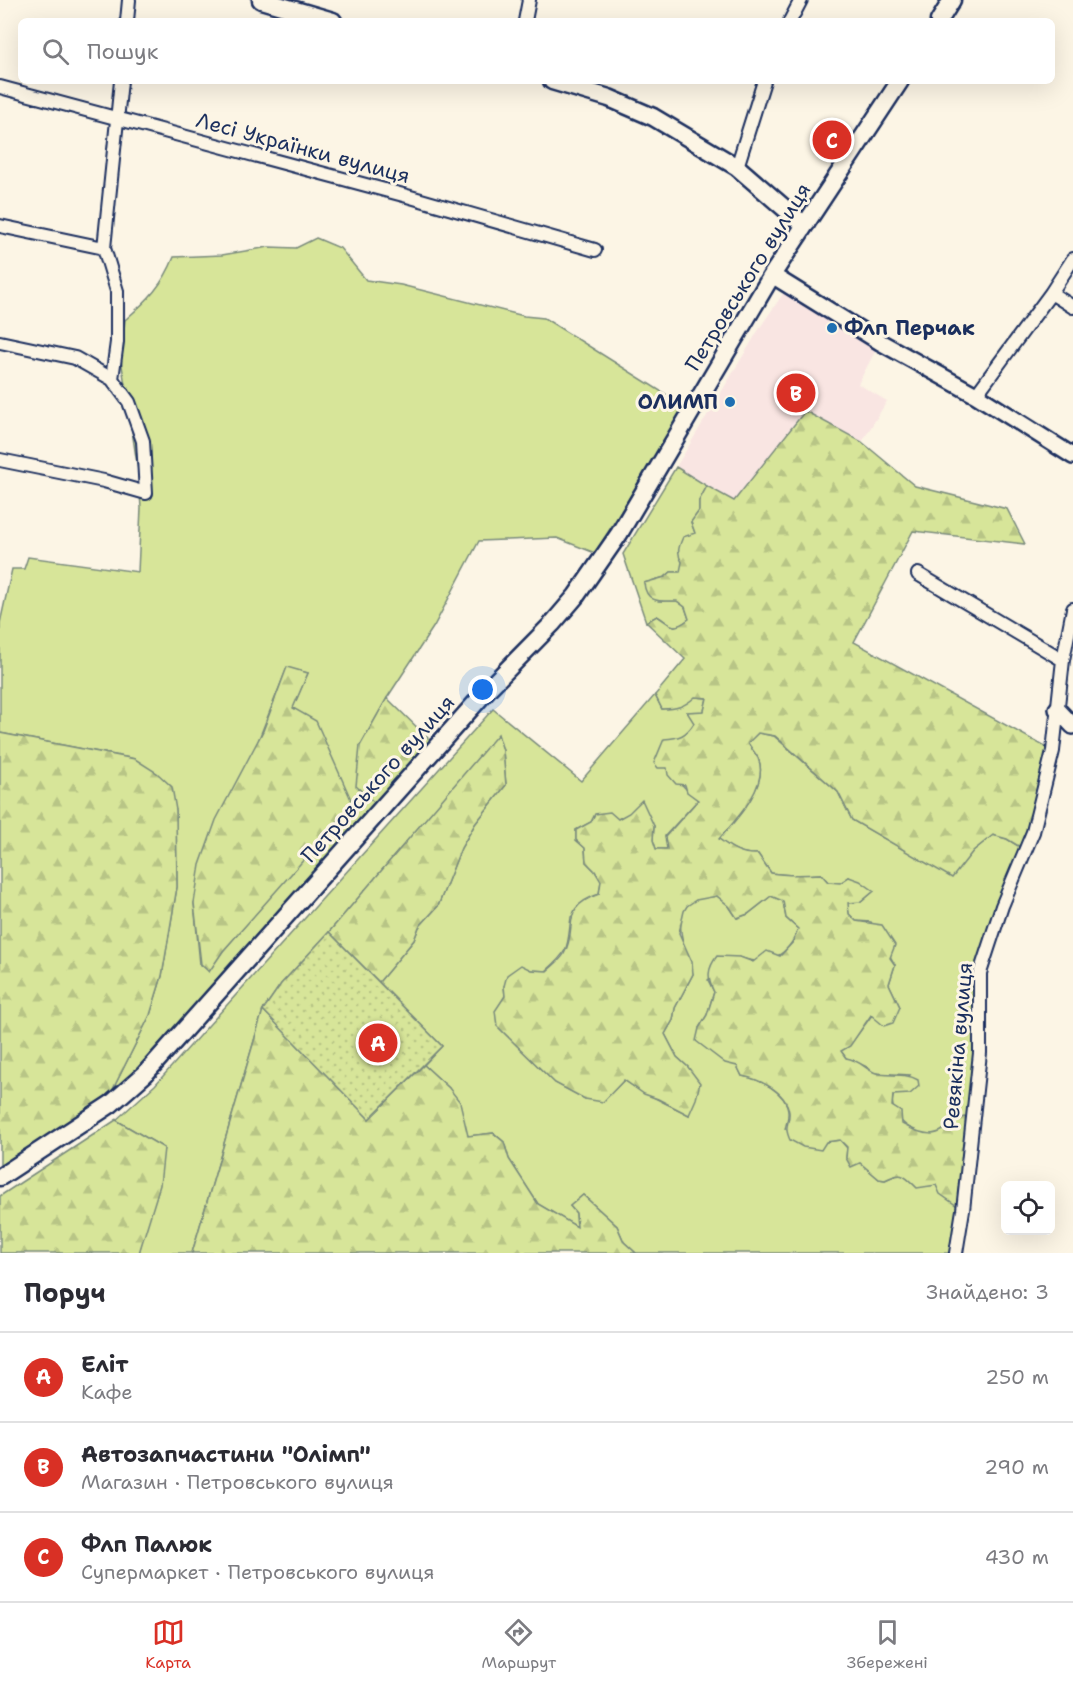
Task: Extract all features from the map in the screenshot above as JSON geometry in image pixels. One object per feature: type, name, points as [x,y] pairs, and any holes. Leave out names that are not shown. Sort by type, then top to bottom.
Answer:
[{"type":"main road","points":[[261,0],[323,18]]},
{"type":"main road","points":[[941,18],[952,0]]},
{"type":"main road","points":[[562,84],[609,98],[653,117],[737,167],[797,219],[806,224]]},
{"type":"main road","name":"Петровського вулиця","points":[[0,1177],[111,1104],[145,1074],[489,688],[552,624],[576,596],[619,534],[772,275],[898,84]]},
{"type":"street","points":[[127,18],[129,0]]},
{"type":"street","points":[[526,18],[529,0]]},
{"type":"street","points":[[792,18],[801,0]]},
{"type":"street","points":[[112,379],[117,342],[117,291],[104,248],[121,84]]},
{"type":"street","points":[[737,167],[763,84]]},
{"type":"street","name":"Лесі Українки вулиця","points":[[0,87],[407,196],[595,250]]},
{"type":"street","points":[[0,226],[104,248]]},
{"type":"street","points":[[976,395],[1073,260]]},
{"type":"street","points":[[772,275],[880,342],[976,395],[1073,456]]},
{"type":"street","points":[[1052,292],[1073,307]]},
{"type":"street","points":[[0,342],[75,358],[112,379],[129,402],[143,441],[146,493],[104,481],[0,460]]},
{"type":"street","points":[[918,574],[1063,660]]},
{"type":"street","name":"Ревякіна вулиця","points":[[956,1253],[978,1075],[981,973],[1002,906],[1033,832],[1053,751],[1063,660],[1073,609]]},
{"type":"street","points":[[1057,709],[1073,726]]},
{"type":"shaded area","points":[[789,285],[880,342],[858,384],[887,401],[862,442],[805,411],[734,501],[676,467],[761,326]]},
{"type":"green space","points":[[316,238],[340,248],[366,280],[401,285],[524,316],[544,318],[686,407],[595,553],[557,538],[479,541],[434,626],[387,698],[360,746],[376,804],[138,1068],[111,1093],[150,1015],[162,976],[177,887],[176,810],[135,759],[0,733],[0,623],[12,569],[24,569],[28,557],[138,572],[141,508],[139,477],[121,359],[125,320],[154,292],[174,257],[222,255],[269,247],[296,248]],"holes":[[[287,668],[308,673],[292,709],[282,883],[223,951],[209,971],[200,964],[194,903]]]},
{"type":"green space","points":[[805,411],[862,442],[915,486],[1007,509],[1025,544],[913,531],[854,642],[1053,751],[1025,850],[1007,839],[993,835],[973,851],[952,878],[852,820],[838,792],[775,736],[758,733],[748,743],[758,758],[760,768],[755,791],[742,813],[719,839],[737,851],[758,854],[771,873],[821,874],[828,882],[840,883],[849,877],[860,881],[874,891],[861,902],[848,903],[849,914],[856,921],[882,925],[895,945],[890,958],[895,965],[889,984],[900,1007],[893,1023],[884,1026],[871,1015],[850,1046],[841,1051],[846,1058],[872,1072],[908,1076],[918,1080],[919,1086],[910,1094],[893,1095],[892,1106],[901,1112],[902,1124],[917,1131],[930,1134],[942,1131],[953,1119],[966,1117],[975,1107],[963,1210],[940,1194],[936,1185],[917,1188],[903,1176],[879,1179],[860,1163],[851,1167],[846,1158],[847,1147],[840,1140],[826,1142],[821,1150],[803,1147],[790,1140],[787,1128],[789,1112],[783,1098],[764,1083],[742,1076],[737,1066],[725,1063],[696,1041],[714,992],[709,974],[711,965],[717,956],[740,957],[753,962],[767,951],[780,956],[793,942],[798,929],[786,918],[783,901],[771,896],[748,914],[737,918],[729,906],[717,896],[696,900],[684,911],[679,933],[692,962],[693,974],[675,1008],[673,1020],[665,1034],[677,1057],[700,1083],[689,1115],[644,1094],[624,1080],[603,1102],[585,1099],[555,1083],[497,1026],[495,1011],[505,996],[504,986],[507,975],[521,965],[531,970],[547,971],[564,954],[574,912],[578,905],[599,894],[601,881],[586,862],[585,848],[576,840],[576,830],[591,822],[595,814],[610,812],[618,819],[629,813],[642,800],[654,826],[653,840],[656,849],[667,849],[665,837],[698,800],[687,792],[685,785],[676,784],[668,775],[667,768],[658,768],[654,763],[664,739],[685,734],[694,723],[687,712],[704,711],[707,698],[695,697],[680,707],[662,709],[655,695],[685,659],[646,622],[657,616],[675,626],[689,619],[685,607],[677,601],[660,601],[651,598],[645,590],[644,583],[665,577],[671,572],[680,572],[682,562],[679,556],[679,546],[683,537],[695,533],[691,522],[699,511],[699,501],[707,486],[734,501]]},
{"type":"green space","points":[[676,467],[707,486],[699,501],[699,511],[691,522],[695,533],[680,572],[671,572],[665,577],[644,583],[658,601],[677,601],[685,607],[689,619],[672,626],[657,616],[646,622],[623,554]]},
{"type":"green space","points":[[287,667],[308,673],[293,708],[316,721],[353,804],[223,951],[209,972],[201,964],[194,903],[200,865],[216,820],[263,731]]},
{"type":"green space","points":[[655,695],[662,709],[695,697],[707,698],[704,711],[689,732],[679,738],[667,768],[698,800],[665,836],[668,849],[656,849],[653,840],[654,826],[629,814],[618,819],[591,822],[576,830],[576,840],[585,848],[586,862],[601,881],[599,894],[571,917],[566,947],[554,964],[546,971],[531,970],[504,986],[505,996],[496,1011],[497,1026],[555,1083],[585,1099],[614,1090],[624,1080],[648,1095],[689,1115],[688,1067],[677,1057],[665,1034],[673,1020],[675,1008],[693,974],[681,933],[683,912],[697,899],[707,897],[717,896],[729,906],[737,918],[748,914],[771,896],[783,901],[786,918],[798,929],[789,946],[782,953],[767,960],[758,961],[739,957],[708,980],[714,992],[707,1015],[699,1028],[737,1065],[742,1076],[757,1080],[779,1093],[787,1107],[788,1117],[785,1129],[826,1142],[840,1140],[847,1148],[846,1158],[860,1162],[879,1179],[885,1180],[899,1175],[906,1177],[917,1187],[936,1185],[941,1194],[963,1210],[956,1253],[636,1253],[624,1242],[617,1226],[583,1195],[570,1206],[576,1213],[577,1227],[538,1204],[509,1159],[504,1142],[494,1133],[468,1136],[449,1088],[424,1065],[442,1046],[379,982],[414,940],[419,927],[438,906],[461,848],[475,824],[506,785],[503,751],[498,735],[329,932],[281,984],[263,1010],[192,1253],[139,1253],[164,1148],[116,1120],[155,1085],[493,709],[581,781]]},
{"type":"green space","points":[[387,698],[431,741],[376,804],[356,786],[360,746]]},
{"type":"green space","points":[[0,733],[135,759],[157,773],[172,787],[176,810],[177,887],[162,976],[150,1015],[111,1093],[0,1168]]},
{"type":"green space","points":[[758,733],[774,736],[838,792],[852,820],[952,877],[973,851],[993,835],[1007,839],[1025,850],[981,973],[975,1107],[966,1117],[953,1119],[946,1129],[937,1134],[928,1135],[910,1128],[896,1114],[893,1097],[910,1075],[874,1073],[867,1067],[846,1058],[841,1051],[850,1045],[872,1015],[900,1007],[889,984],[895,965],[871,922],[856,921],[849,914],[847,903],[861,902],[874,891],[849,877],[840,883],[828,882],[821,874],[771,873],[758,854],[737,851],[719,839],[742,812],[755,790],[760,768],[758,758],[747,743]]},
{"type":"green space","points":[[498,734],[503,751],[506,785],[475,824],[461,848],[438,906],[419,927],[414,940],[379,982],[329,932]]},
{"type":"green space","points":[[329,932],[442,1046],[369,1119],[263,1010],[281,984]]},
{"type":"green space","points":[[263,1010],[369,1119],[424,1065],[449,1088],[460,1102],[468,1136],[493,1133],[504,1142],[509,1159],[538,1204],[577,1227],[576,1213],[570,1206],[583,1195],[617,1226],[624,1242],[636,1253],[192,1253]]},
{"type":"green space","points":[[116,1120],[164,1148],[160,1185],[139,1253],[0,1253],[0,1196]]},
{"type":"place","name":"Флп Палюк","points":[[832,140]]},
{"type":"place","name":"Флп Перчак","points":[[832,328]]},
{"type":"place","name":"Автозапчастини \"Олімп\"","points":[[796,393]]},
{"type":"place","name":"ОЛИМП","points":[[730,402]]},
{"type":"place","name":"Еліт","points":[[378,1043]]}]
